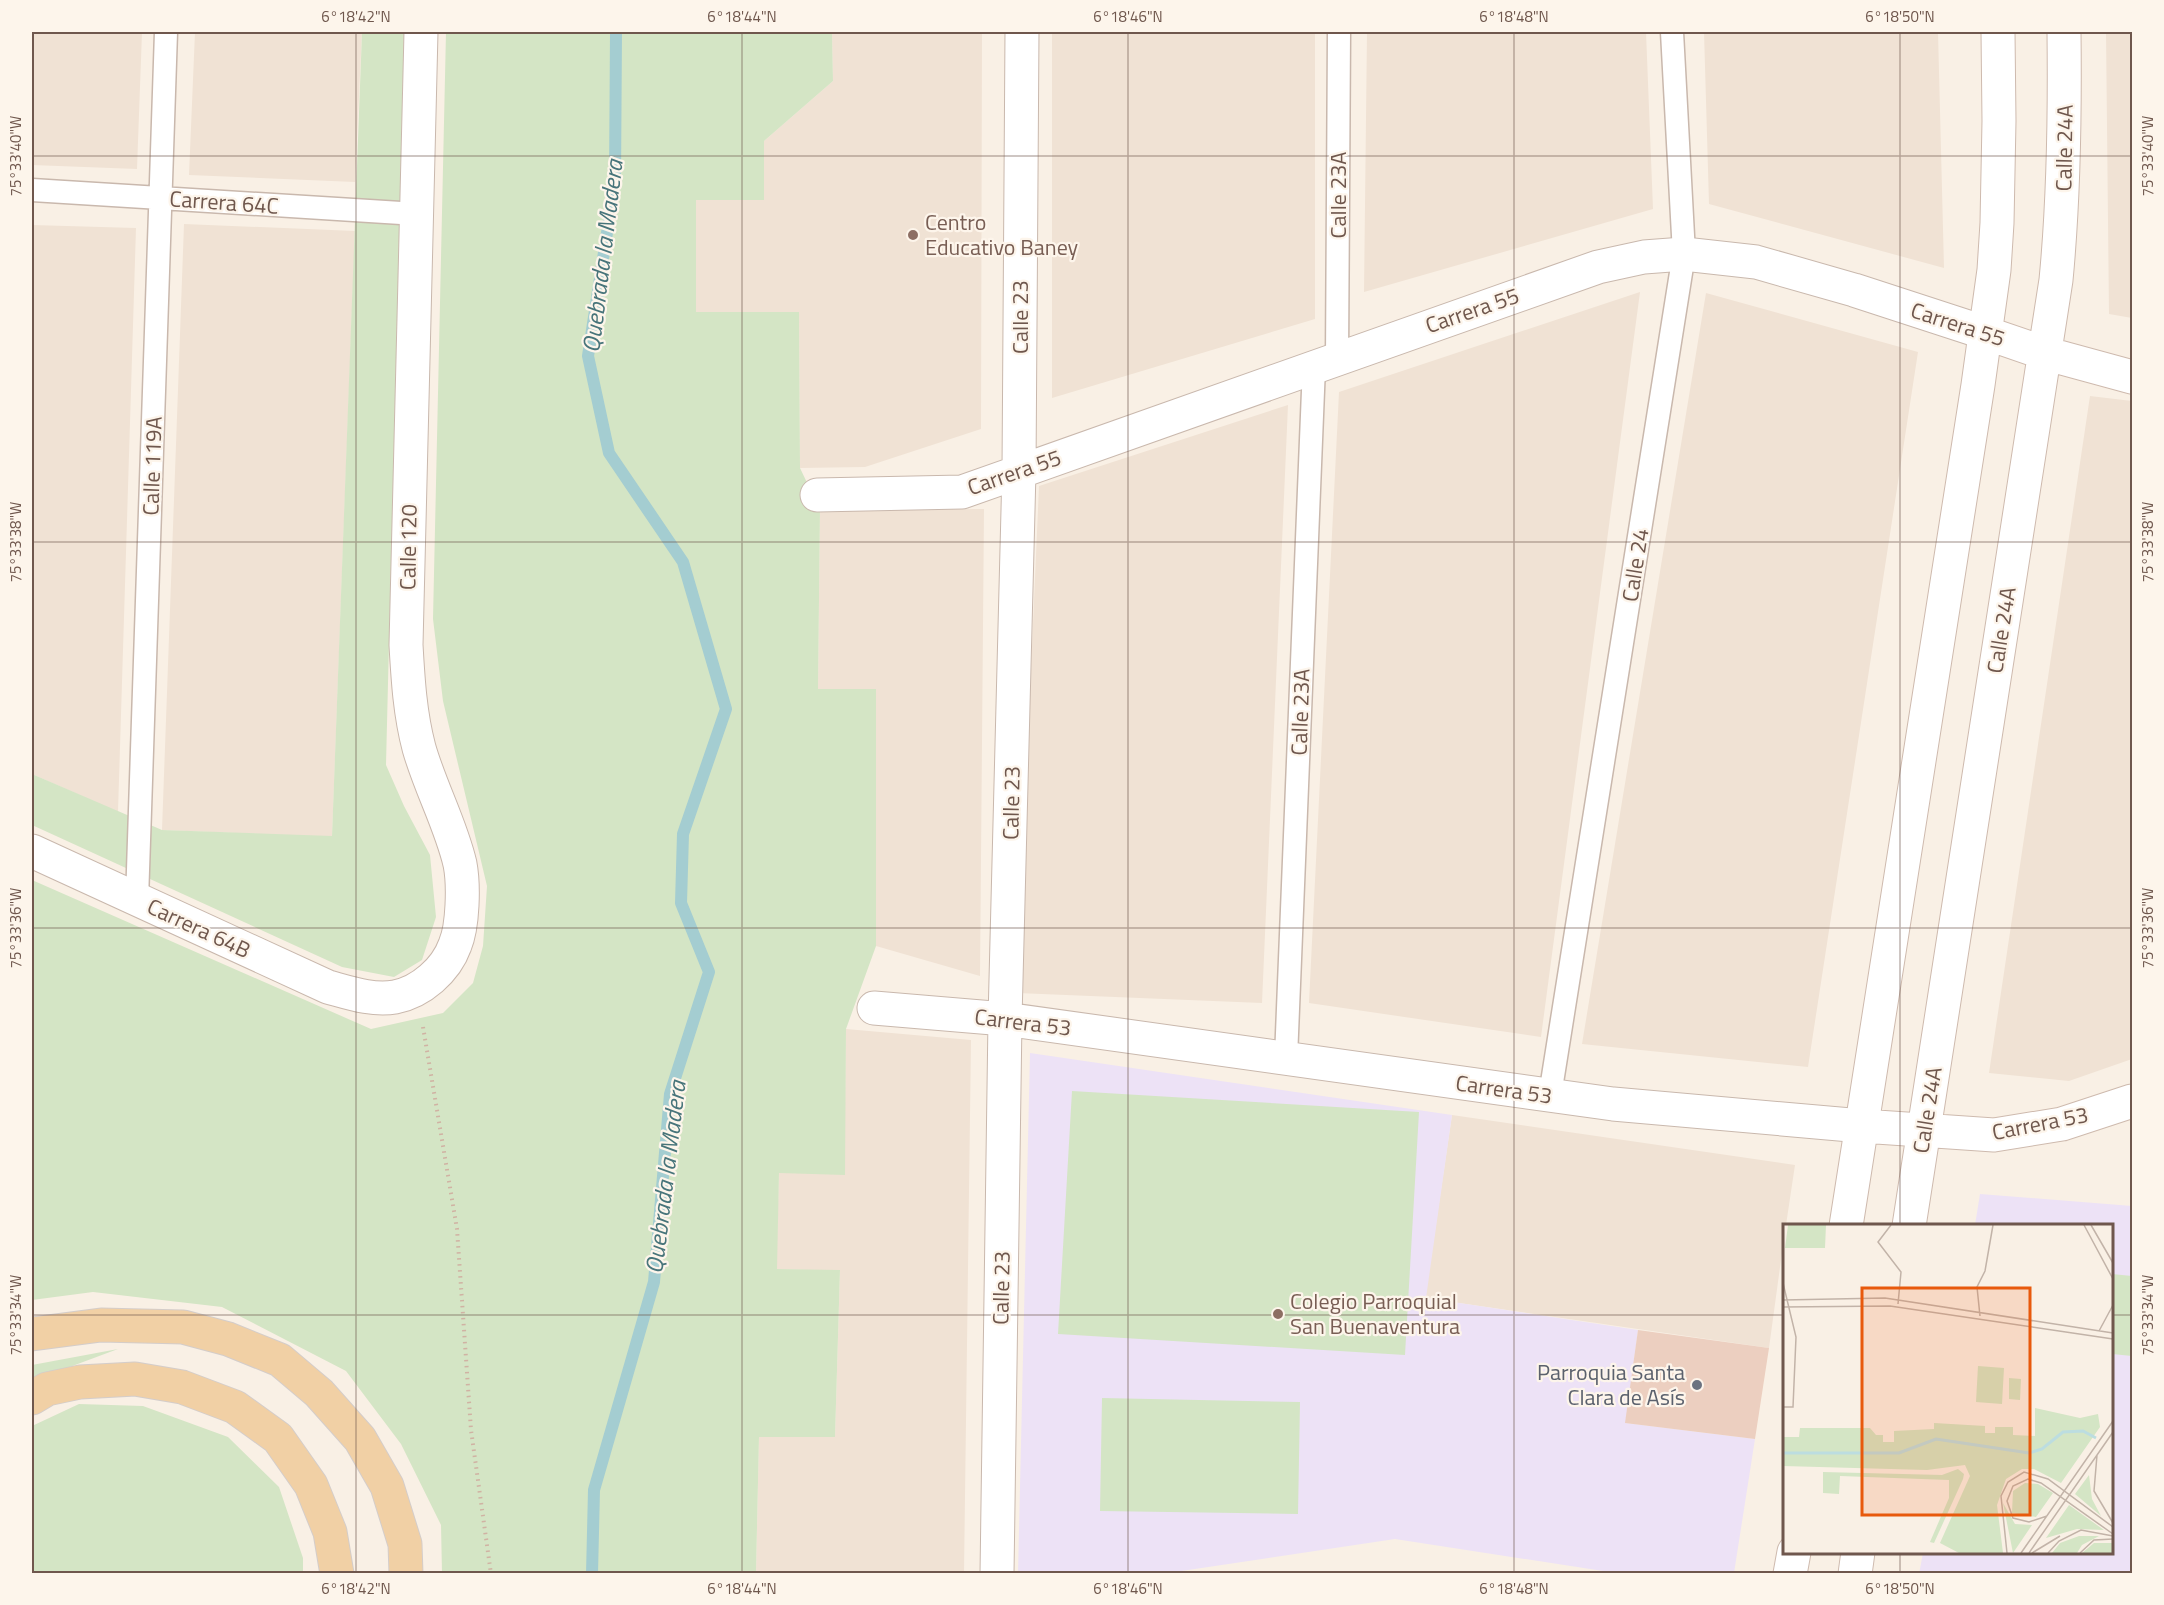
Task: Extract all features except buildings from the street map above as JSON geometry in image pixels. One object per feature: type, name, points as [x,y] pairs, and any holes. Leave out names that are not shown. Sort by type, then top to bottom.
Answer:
[{"type":"main road","points":[[32,1334],[101,1325],[183,1328],[228,1339],[280,1360],[319,1394],[360,1439],[387,1486],[405,1544],[406,1574]]},
{"type":"main road","points":[[32,1398],[47,1389],[80,1382],[135,1379],[182,1387],[235,1407],[278,1438],[311,1485],[330,1532],[337,1574]]},
{"type":"street","name":"Calle 120","points":[[369,997],[396,997],[421,987],[440,970],[455,945],[462,905],[460,864],[419,749],[408,696],[406,645],[421,32]]},
{"type":"street","name":"Calle 23","points":[[997,1574],[1005,1019],[1019,471],[1022,32]]},
{"type":"street","points":[[1846,1224],[1986,333],[1997,224],[1998,32]]},
{"type":"street","name":"Calle 24A","points":[[1909,1224],[2056,280],[2062,221],[2064,32]]},
{"type":"street","name":"Carrera 55","points":[[817,495],[962,492],[1598,267],[1644,257],[1684,254],[1756,262],[1865,294],[2044,353],[2133,377]]},
{"type":"street","name":"Carrera 64B","points":[[32,851],[328,987],[369,997]]},
{"type":"street","name":"Carrera 53","points":[[874,1008],[1005,1019],[1653,1108],[1924,1131],[1994,1135],[2019,1132],[2062,1124],[2133,1101]]},
{"type":"street","points":[[1790,1574],[1794,1554]]},
{"type":"street","points":[[1855,1574],[1858,1554]]},
{"type":"lane","name":"Calle 119A","points":[[137,900],[166,32]]},
{"type":"lane","name":"Calle 23A","points":[[1286,1058],[1326,362],[1340,32]]},
{"type":"lane","name":"Calle 24","points":[[1550,1095],[1684,254],[1672,32]]},
{"type":"lane","name":"Carrera 64C","points":[[32,190],[417,214]]},
{"type":"path","points":[[421,987],[422,1020],[457,1229],[471,1430],[491,1574]]},
{"type":"shaded area","points":[[32,32],[142,32],[137,169],[32,165]]},
{"type":"shaded area","points":[[195,32],[362,32],[355,182],[189,175]]},
{"type":"shaded area","points":[[832,32],[982,32],[981,429],[865,467],[800,468],[799,312],[696,312],[696,199],[764,200],[764,141],[833,81]]},
{"type":"shaded area","points":[[1052,32],[1315,32],[1315,319],[1052,398]]},
{"type":"shaded area","points":[[1367,32],[1646,32],[1653,209],[1364,292]]},
{"type":"shaded area","points":[[1704,32],[1938,32],[1944,268],[1709,204]]},
{"type":"shaded area","points":[[2106,32],[2132,32],[2132,318],[2109,314]]},
{"type":"shaded area","points":[[184,224],[355,231],[332,837],[162,830]]},
{"type":"shaded area","points":[[32,225],[136,228],[118,812],[32,774]]},
{"type":"shaded area","points":[[1640,292],[1541,1037],[1309,1003],[1339,392]]},
{"type":"shaded area","points":[[1706,293],[1918,352],[1808,1067],[1582,1044]]},
{"type":"shaded area","points":[[2090,396],[2132,401],[2132,1059],[2069,1081],[1989,1073]]},
{"type":"shaded area","points":[[1288,405],[1262,1003],[1017,993],[1039,486]]},
{"type":"shaded area","points":[[984,509],[980,976],[876,946],[876,689],[818,689],[820,510]]},
{"type":"shaded area","points":[[846,1029],[971,1040],[964,1573],[756,1574],[759,1437],[835,1437],[840,1271],[776,1269],[779,1172],[844,1174]]},
{"type":"shaded area","name":"Colegio Parroquial San Buenaventura","points":[[1030,1053],[1452,1115],[1426,1298],[1638,1330],[1626,1423],[1755,1439],[1734,1573],[1616,1573],[1395,1539],[1168,1573],[1018,1574]]},
{"type":"shaded area","points":[[1452,1115],[1795,1165],[1786,1224],[1783,1224],[1783,1245],[1769,1348],[1425,1298]]},
{"type":"shaded area","points":[[1980,1194],[2132,1206],[2132,1573],[1919,1574],[1923,1554],[2113,1554],[2113,1224],[1975,1224]]},
{"type":"green space","points":[[362,32],[404,32],[386,765],[404,806],[430,855],[436,917],[422,960],[394,977],[342,967],[32,825],[32,774],[162,830],[332,836]]},
{"type":"green space","points":[[446,32],[832,32],[833,81],[764,141],[764,200],[696,200],[696,312],[799,312],[800,468],[820,510],[818,689],[876,689],[876,946],[846,1029],[845,1175],[779,1173],[777,1269],[840,1270],[835,1437],[759,1437],[756,1573],[442,1573],[441,1525],[401,1444],[346,1371],[222,1307],[93,1292],[32,1300],[32,880],[371,1029],[443,1013],[473,983],[483,946],[487,886],[443,701],[433,619]]},
{"type":"green space","points":[[1072,1091],[1419,1112],[1405,1355],[1058,1334]]},
{"type":"green space","points":[[2113,1274],[2132,1276],[2132,1356],[2113,1354]]},
{"type":"green space","points":[[118,1349],[32,1381],[32,1365]]},
{"type":"green space","points":[[1102,1398],[1300,1402],[1298,1514],[1100,1511]]},
{"type":"green space","points":[[79,1404],[143,1406],[228,1437],[279,1487],[303,1558],[303,1573],[32,1573],[32,1426]]},
{"type":"waterway","name":"Quebrada la Madera","points":[[592,1574],[594,1490],[654,1282],[670,1094],[709,972],[681,903],[683,834],[726,709],[683,562],[609,453],[588,356],[615,181],[616,32]]},
{"type":"place","name":"Centro Educativo Baney","points":[[913,235]]},
{"type":"place","name":"Colegio Parroquial San Buenaventura","points":[[1278,1314]]},
{"type":"place","name":"Parroquia Santa Clara de Asís","points":[[1697,1385]]}]
